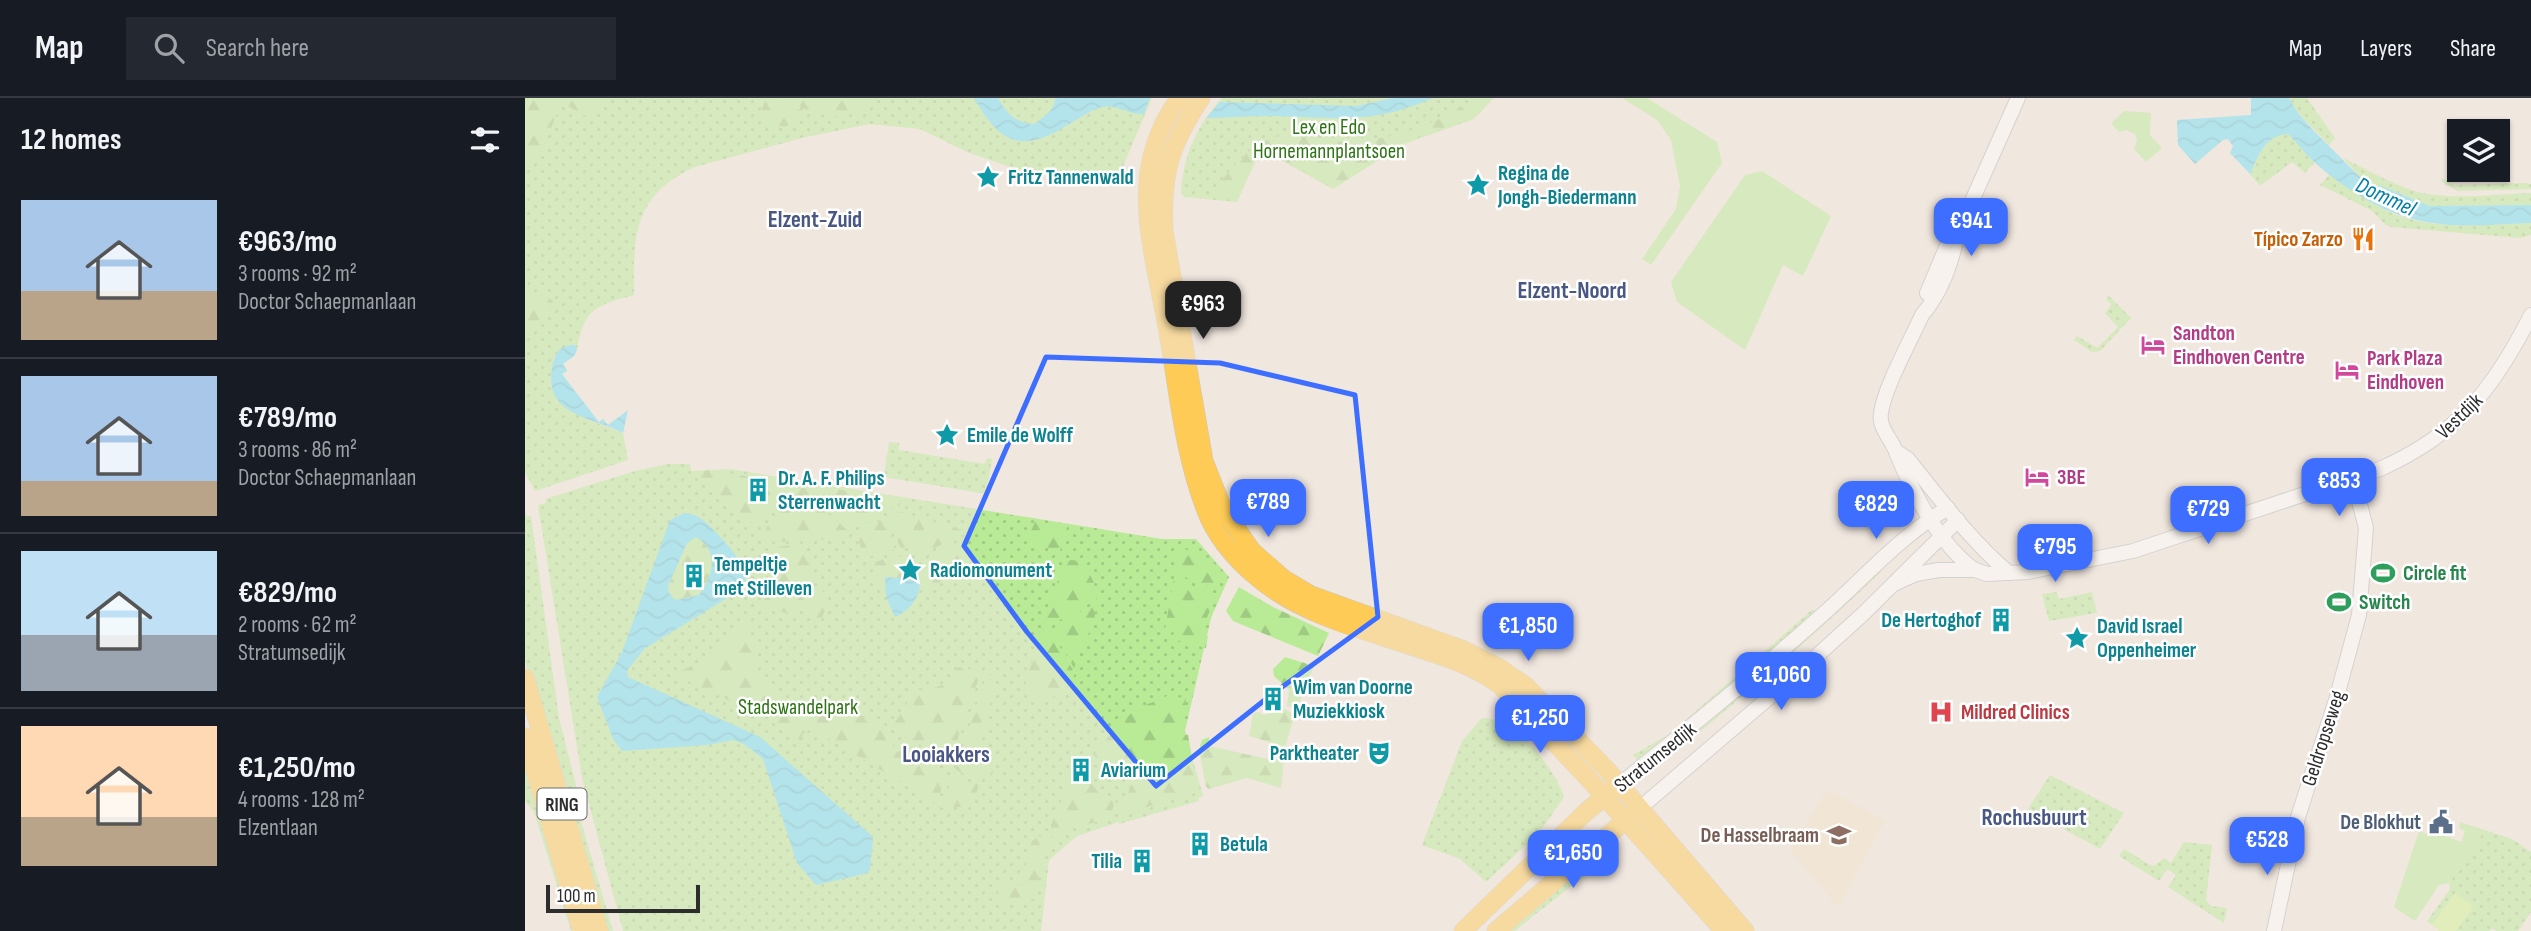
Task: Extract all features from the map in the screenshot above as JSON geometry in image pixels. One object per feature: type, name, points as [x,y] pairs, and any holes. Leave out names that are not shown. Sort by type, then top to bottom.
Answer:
[{"type":"main road","points":[[1180,98],[1165,121],[1150,162],[1147,182],[1149,216],[1191,465],[1211,521],[1226,545],[1246,568],[1289,599],[1348,624],[1460,663],[1486,674],[1503,687],[1724,931]]},
{"type":"main road","points":[[1201,98],[1176,140],[1168,164],[1163,208],[1164,231],[1204,461],[1223,509],[1262,561],[1311,596],[1464,650],[1488,661],[1526,685],[1620,785],[1745,931]]},
{"type":"main road","name":"RING","points":[[525,678],[599,931]]},
{"type":"main road","name":"RING","points":[[525,737],[582,931]]},
{"type":"main road","name":"Stratumsedijk","points":[[1463,931],[1620,785]]},
{"type":"main road","name":"Stratumsedijk","points":[[1496,931],[1640,808]]},
{"type":"street","points":[[1975,570],[1954,551],[1931,519],[1898,461],[1880,414],[1922,315],[1924,300],[1946,248],[1958,232],[2018,99]]},
{"type":"street","name":"Vestdijk","points":[[1893,584],[1916,574],[1939,570],[1975,570],[1987,574],[2028,572],[2168,541],[2349,480],[2413,454],[2453,425],[2471,408],[2493,381],[2531,315]]},
{"type":"street","points":[[1896,452],[1908,459],[1989,556],[2009,573]]},
{"type":"street","name":"Geldropseweg","points":[[2274,931],[2298,817],[2336,700],[2359,615],[2365,519],[2349,480]]},
{"type":"street","name":"Stratumsedijk","points":[[1620,785],[1742,684],[1912,531],[1931,519],[1953,514]]},
{"type":"street","name":"Stratumsedijk","points":[[1640,808],[1769,699],[1893,584],[1942,534],[1953,514]]},
{"type":"highlighted area","points":[[1046,357],[1220,363],[1355,395],[1378,617],[1271,695],[1156,786],[1027,632],[964,546]]},
{"type":"shaded area","name":"De Hasselbraam","points":[[1827,789],[1886,820],[1838,908],[1790,850]]},
{"type":"green space","points":[[525,98],[1152,98],[1121,171],[1076,175],[1019,170],[967,152],[920,129],[870,124],[802,138],[695,167],[675,178],[660,190],[641,219],[635,253],[634,295],[610,302],[593,311],[583,325],[577,350],[575,346],[555,355],[552,378],[584,418],[623,433],[628,460],[535,491],[525,472]]},
{"type":"green space","points":[[525,98],[564,98],[544,144],[525,169]]},
{"type":"green space","points":[[567,98],[609,98],[585,116],[564,104]]},
{"type":"green space","points":[[764,98],[775,98],[802,111],[799,118],[789,125],[777,126],[758,118],[766,99]]},
{"type":"green space","points":[[781,98],[871,98],[850,114],[828,116]]},
{"type":"green space","name":"Lex en Edo Hornemannplantsoen","points":[[1222,98],[1494,98],[1474,119],[1404,144],[1333,189],[1261,149],[1237,202],[1184,197],[1181,193],[1182,179],[1188,154],[1205,119]]},
{"type":"green space","points":[[1474,98],[1493,98],[1474,118],[1403,143],[1333,188],[1261,148],[1237,201],[1215,197],[1212,193],[1245,155],[1270,139],[1293,136],[1352,141],[1389,137],[1425,125]]},
{"type":"green space","points":[[1622,98],[1647,98],[1717,142],[1722,163],[1651,265],[1642,259],[1676,209],[1680,186],[1671,140],[1657,120]]},
{"type":"green space","points":[[2289,98],[2307,98],[2335,138],[2329,145],[2298,113]]},
{"type":"green space","points":[[2124,111],[2151,113],[2150,135],[2162,148],[2146,162],[2134,149],[2137,140],[2135,134],[2126,130],[2119,132],[2111,123]]},
{"type":"green space","points":[[2278,134],[2290,134],[2314,163],[2305,173],[2292,162],[2260,186],[2250,174],[2264,146]]},
{"type":"green space","points":[[2343,158],[2422,193],[2463,196],[2531,193],[2531,205],[2430,206],[2362,179]]},
{"type":"green space","points":[[1762,171],[1831,216],[1803,276],[1783,265],[1745,350],[1677,302],[1671,282],[1745,175]]},
{"type":"green space","points":[[2329,175],[2376,205],[2406,218],[2452,225],[2531,223],[2531,235],[2520,238],[2391,227],[2372,211],[2320,185]]},
{"type":"green space","points":[[2442,178],[2454,185],[2524,183],[2531,184],[2531,189],[2457,191],[2441,181]]},
{"type":"green space","points":[[525,269],[530,295],[546,296],[553,301],[541,319],[525,331]]},
{"type":"green space","points":[[2108,295],[2131,318],[2100,351],[2092,352],[2074,340],[2077,336],[2097,348],[2118,327],[2105,313],[2111,305],[2106,299]]},
{"type":"green space","points":[[889,442],[899,443],[899,450],[985,464],[987,458],[992,459],[986,494],[884,477]]},
{"type":"green space","name":"Stadswandelpark","points":[[668,464],[690,464],[691,471],[730,469],[1162,539],[1196,539],[1229,577],[1211,618],[1185,731],[1203,796],[1198,798],[1199,801],[1077,836],[1049,860],[1041,931],[623,931],[582,778],[538,505],[546,503],[545,499],[635,471]]},
{"type":"green space","points":[[712,470],[751,477],[749,498],[766,501],[769,479],[901,499],[901,504],[856,527],[828,508],[798,501],[776,509],[755,525],[721,495],[700,482],[699,471]]},
{"type":"green space","points":[[801,505],[827,513],[847,531],[821,540],[768,542],[764,537],[772,519],[788,508]]},
{"type":"green space","points":[[901,512],[969,532],[925,555],[915,547],[901,549],[888,517]]},
{"type":"green space","points":[[525,513],[527,517],[531,516],[559,718],[582,809],[578,811],[613,931],[604,931],[525,661]]},
{"type":"green space","points":[[882,520],[897,549],[866,558],[857,533]]},
{"type":"green space","points":[[1035,522],[1067,527],[1060,551],[1026,542]]},
{"type":"green space","points":[[695,537],[703,542],[711,556],[708,580],[699,595],[675,600],[669,593],[668,586],[687,543]]},
{"type":"green space","points":[[961,540],[965,552],[964,562],[950,579],[928,558]]},
{"type":"green space","points":[[792,545],[803,547],[816,582],[804,599],[797,616],[764,607],[763,604],[771,577],[770,548]]},
{"type":"green space","points":[[1178,548],[1204,556],[1213,563],[1224,574],[1216,585],[1211,587],[1174,573]]},
{"type":"green space","points":[[898,555],[910,564],[928,568],[941,582],[920,589],[918,579],[885,578],[886,588],[879,586],[872,563]]},
{"type":"green space","points":[[1065,561],[1084,562],[1094,583],[1097,599],[1051,625],[1043,624]]},
{"type":"green space","points":[[1878,569],[1881,572],[1738,700],[1647,772],[1724,709]]},
{"type":"green space","points":[[1174,579],[1215,595],[1202,632],[1208,636],[1206,648],[1172,639],[1174,632],[1165,629]]},
{"type":"green space","points":[[1239,587],[1273,607],[1329,633],[1318,656],[1233,621],[1226,611]]},
{"type":"green space","points":[[821,589],[829,601],[821,620],[818,621],[803,616],[807,602]]},
{"type":"green space","points":[[2057,592],[2059,599],[2092,592],[2097,613],[2049,621],[2042,594]]},
{"type":"green space","points":[[1097,602],[1094,621],[1074,668],[1053,629]]},
{"type":"green space","points":[[1813,609],[1817,613],[1674,730]]},
{"type":"green space","points":[[750,618],[753,655],[758,674],[779,697],[765,717],[673,674],[714,653]]},
{"type":"green space","points":[[1042,628],[1050,629],[1075,674],[1063,693],[1042,702],[1026,684],[1026,680]]},
{"type":"green space","points":[[1285,657],[1314,666],[1297,708],[1287,706],[1289,690],[1274,676],[1273,669]]},
{"type":"green space","points":[[958,667],[977,671],[980,675],[948,767],[894,724],[915,691],[941,685]]},
{"type":"green space","points":[[987,674],[997,676],[978,755],[989,759],[993,772],[989,779],[965,775],[955,769]]},
{"type":"green space","points":[[1167,696],[1186,698],[1182,734],[1188,735],[1198,792],[1120,815],[1136,772],[1123,758],[1107,768],[1093,753],[1134,710]]},
{"type":"green space","points":[[784,702],[821,712],[864,716],[890,728],[892,742],[897,751],[906,755],[921,755],[945,777],[937,804],[818,732],[809,730],[799,740],[772,720]]},
{"type":"green space","points":[[1284,709],[1295,714],[1285,747],[1249,736],[1253,714],[1257,712],[1264,715]]},
{"type":"green space","points":[[1482,718],[1507,726],[1532,746],[1552,772],[1564,797],[1539,833],[1486,882],[1460,859],[1422,845],[1462,741]]},
{"type":"green space","points":[[1667,736],[1637,760],[1633,755]]},
{"type":"green space","points":[[1209,737],[1209,746],[1276,761],[1278,756],[1284,757],[1281,788],[1247,778],[1209,789],[1206,787],[1199,750],[1202,740]]},
{"type":"green space","points":[[525,753],[577,931],[571,931],[534,812],[525,801]]},
{"type":"green space","points":[[1096,767],[1101,773],[1090,782],[1103,797],[1116,799],[1109,819],[1071,828],[1055,841],[1051,825],[1063,797],[1067,778],[1077,778]]},
{"type":"green space","points":[[2050,775],[2124,813],[2100,849],[2028,809]]},
{"type":"green space","points":[[952,778],[978,784],[976,798],[961,807],[942,808]]},
{"type":"green space","points":[[2460,822],[2485,830],[2449,883],[2439,885],[2415,921],[2394,907],[2419,831],[2436,837],[2441,834],[2461,842],[2465,831],[2459,828]]},
{"type":"green space","points":[[2485,830],[2512,839],[2531,852],[2531,912],[2518,931],[2496,931],[2492,928],[2490,931],[2440,931],[2427,921],[2450,889],[2449,883]]},
{"type":"green space","points":[[1039,836],[1051,845],[1039,869],[1036,898],[1002,907],[996,883],[1020,885],[1032,841]]},
{"type":"green space","points":[[2184,842],[2212,845],[2206,900],[2211,906],[2227,908],[2224,923],[2168,887],[2176,875],[2167,869],[2159,881],[2119,856],[2124,849],[2150,865],[2154,866],[2164,858],[2171,863]]},
{"type":"green space","points":[[1607,845],[1613,852],[1515,931],[1505,931]]},
{"type":"green space","points":[[2455,893],[2474,907],[2456,931],[2440,931],[2432,925]]},
{"type":"water","points":[[974,98],[998,98],[1012,117],[1034,124],[1051,110],[1055,98],[1150,98],[1144,114],[1102,107],[1048,136],[1022,141],[1001,133]]},
{"type":"water","points":[[1393,98],[1433,98],[1389,113],[1351,118],[1206,118],[1220,102],[1356,106]]},
{"type":"water","name":"Dommel","points":[[2251,98],[2289,98],[2314,131],[2362,179],[2373,185],[2430,206],[2531,205],[2531,223],[2457,225],[2433,223],[2400,215],[2369,201],[2340,183],[2314,162],[2288,134],[2268,142],[2250,174],[2230,153],[2233,146],[2228,139],[2223,140],[2195,164],[2178,145],[2177,120],[2251,115]]},
{"type":"water","points":[[575,345],[577,350],[574,356],[563,364],[567,371],[562,374],[599,422],[603,419],[608,425],[628,410],[623,433],[571,412],[554,394],[551,381],[554,359],[561,349]]},
{"type":"water","points":[[684,513],[705,522],[739,559],[745,572],[745,581],[737,592],[644,649],[627,671],[628,677],[760,737],[871,835],[873,839],[868,873],[816,885],[797,863],[763,759],[742,743],[733,740],[707,745],[622,751],[613,739],[597,697],[622,652],[670,520]],"holes":[[[696,537],[709,549],[712,564],[708,580],[699,595],[675,600],[669,593],[668,586],[687,543]]]},
{"type":"water","points":[[885,577],[918,579],[920,583],[912,604],[895,617],[886,597]]},
{"type":"place","name":"Fritz Tannenwald","points":[[988,177]]},
{"type":"place","name":"Regina de Jongh-Biedermann","points":[[1478,185]]},
{"type":"place","name":"Típico Zarzo","points":[[2363,239]]},
{"type":"place","name":"Sandton Eindhoven Centre","points":[[2153,345]]},
{"type":"place","name":"Park Plaza Eindhoven","points":[[2347,370]]},
{"type":"place","name":"Emile de Wolff","points":[[947,435]]},
{"type":"place","name":"3BE","points":[[2037,477]]},
{"type":"place","name":"Dr. A. F. Philips Sterrenwacht","points":[[758,490]]},
{"type":"place","name":"Radiomonument","points":[[910,570]]},
{"type":"place","name":"Circle fit","points":[[2383,573]]},
{"type":"place","name":"Tempeltje met Stilleven","points":[[694,576]]},
{"type":"place","name":"Switch","points":[[2339,602]]},
{"type":"place","name":"De Hertoghof","points":[[2001,620]]},
{"type":"place","name":"David Israel Oppenheimer","points":[[2077,638]]},
{"type":"place","name":"Wim van Doorne Muziekkiosk","points":[[1273,699]]},
{"type":"place","name":"Mildred Clinics","points":[[1941,712]]},
{"type":"place","name":"Parktheater","points":[[1379,753]]},
{"type":"place","name":"Aviarium","points":[[1081,770]]},
{"type":"place","name":"De Blokhut","points":[[2441,822]]},
{"type":"place","name":"De Hasselbraam","points":[[1839,835]]},
{"type":"place","name":"Betula","points":[[1200,844]]},
{"type":"place","name":"Tilia","points":[[1142,861]]},
{"type":"district","name":"Elzent-Zuid","points":[[815,219]]},
{"type":"district","name":"Elzent-Noord","points":[[1572,290]]},
{"type":"district","name":"Looiakkers","points":[[946,754]]},
{"type":"district","name":"Rochusbuurt","points":[[2034,817]]}]
